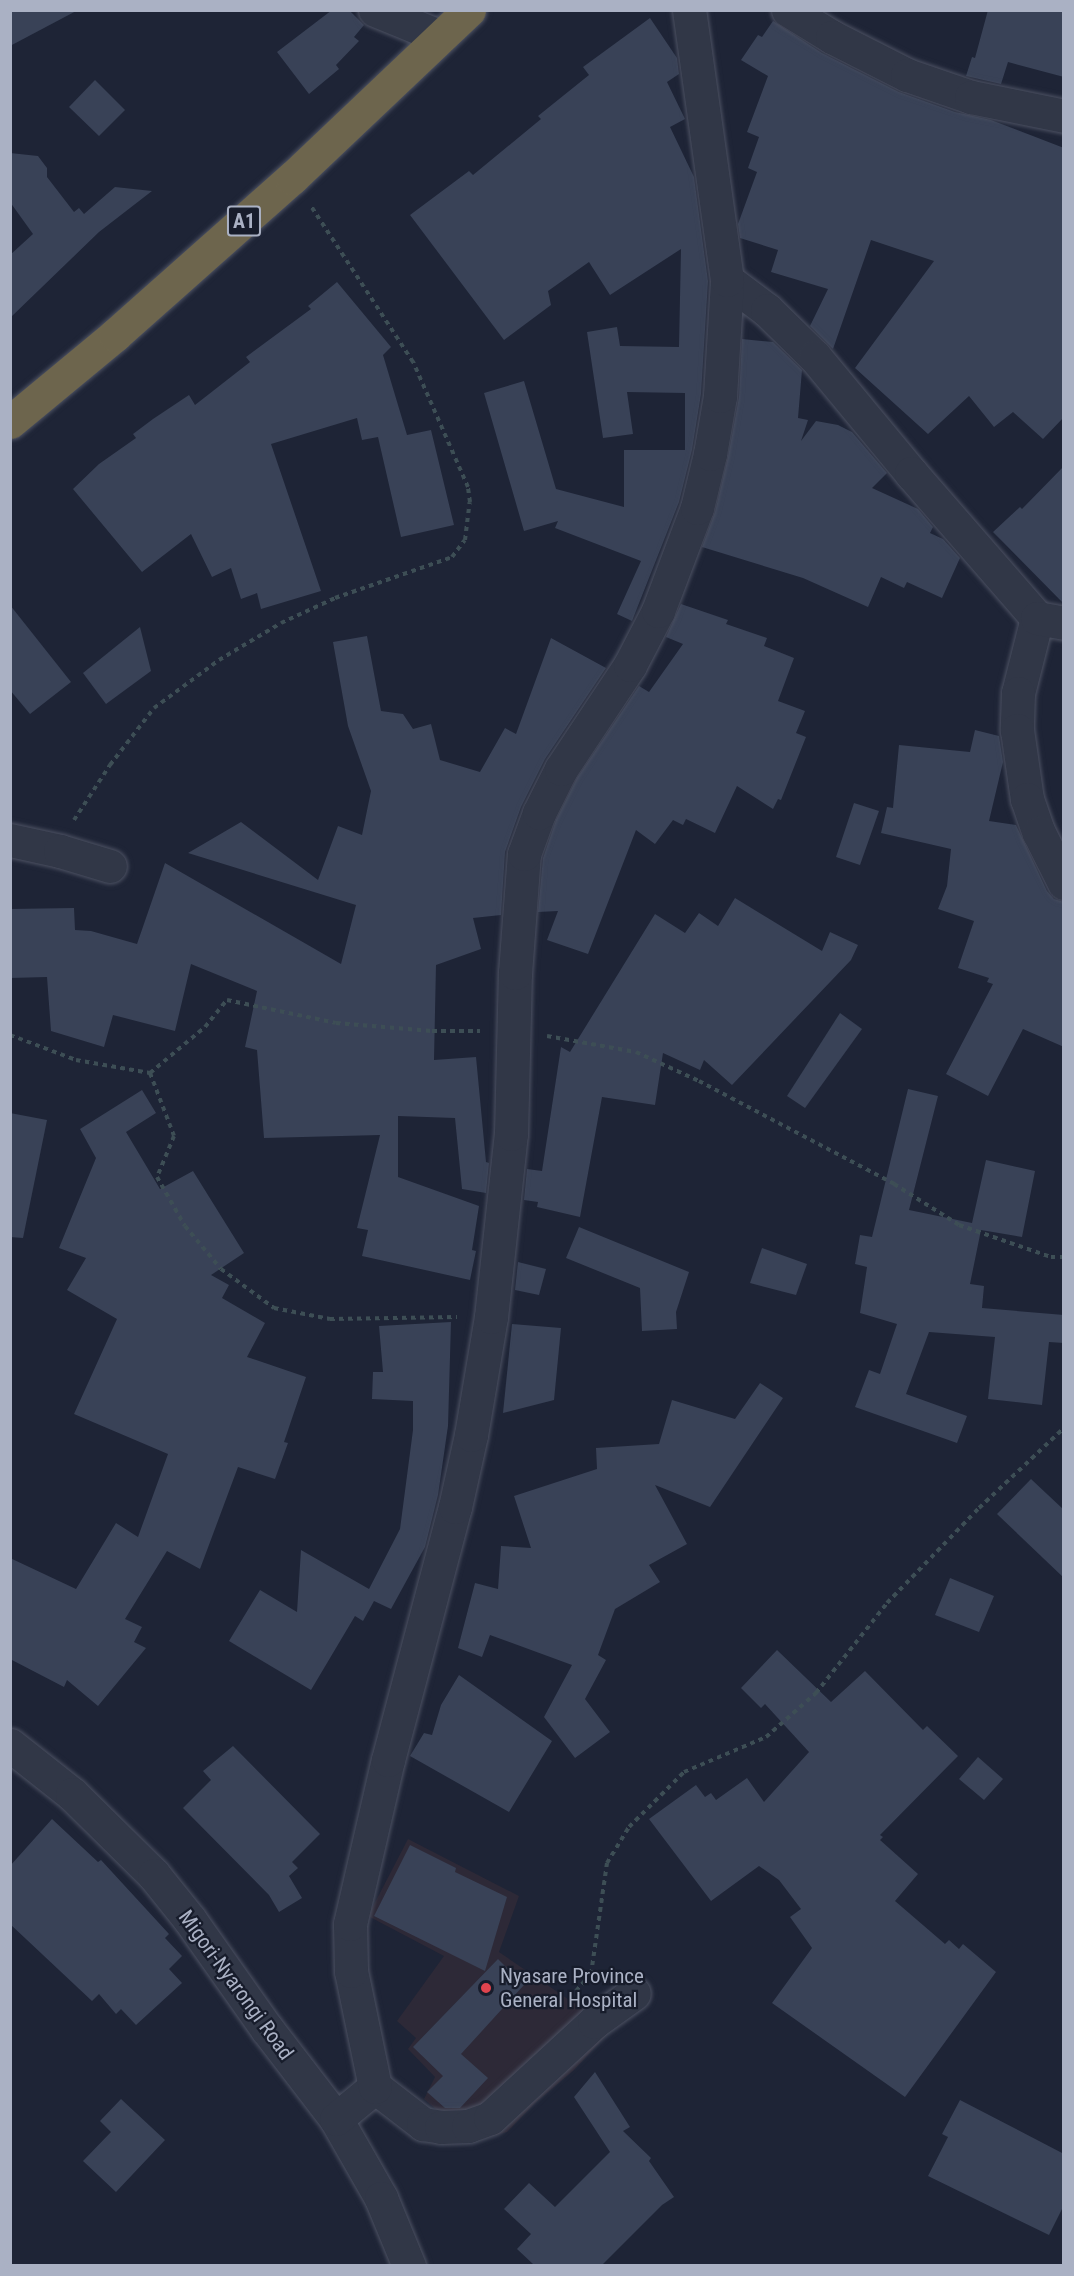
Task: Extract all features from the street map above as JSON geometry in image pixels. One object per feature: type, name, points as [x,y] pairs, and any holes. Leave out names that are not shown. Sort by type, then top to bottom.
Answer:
[{"type":"highway","name":"A1","points":[[10,422],[115,335],[292,178],[469,10]]},
{"type":"street","points":[[375,10],[441,37]]},
{"type":"street","points":[[634,1993],[594,2022],[489,2118],[468,2126],[441,2127],[423,2124],[375,2088],[351,1971],[350,1924],[388,1761],[455,1507],[491,1317],[511,1134],[514,973],[524,854],[561,769],[630,665],[658,611],[680,560],[697,508],[710,454],[720,396],[727,280],[689,10]]},
{"type":"street","points":[[788,10],[832,37],[907,75],[971,97],[1064,116]]},
{"type":"street","points":[[727,280],[767,310],[815,357],[911,473],[1050,620],[1018,693],[1017,730],[1027,799],[1039,833],[1064,883]]},
{"type":"street","points":[[10,840],[60,851],[110,866]]},
{"type":"street","name":"Migori-Nyarongi Road","points":[[10,1745],[72,1794],[154,1875],[336,2119],[381,2198],[409,2265]]},
{"type":"street","points":[[336,2119],[375,2088]]},
{"type":"path","points":[[60,851],[76,817],[154,708],[219,660],[281,623],[335,598],[452,557],[465,540],[470,502],[468,486],[413,362],[292,178]]},
{"type":"path","points":[[10,1035],[76,1060],[150,1073],[205,1027],[227,1000],[336,1023],[432,1032],[514,1030],[636,1052],[699,1081],[894,1184],[959,1225],[1051,1257],[1064,1257]]},
{"type":"path","points":[[150,1073],[174,1136],[157,1177],[185,1226],[221,1269],[273,1308],[330,1319],[491,1317]]},
{"type":"path","points":[[570,1997],[591,1974],[608,1863],[629,1827],[684,1772],[766,1737],[816,1693],[888,1603],[979,1508],[1064,1428]]},
{"type":"shaded area","name":"Nyasare Province General Hospital","points":[[408,1839],[519,1896],[499,1952],[612,2029],[574,2070],[535,2103],[507,2132],[474,2141],[424,2099],[435,2077],[408,2049],[416,2038],[397,2021],[444,1956],[368,1916]]},
{"type":"building","points":[[10,10],[78,10],[10,46]]},
{"type":"building","points":[[332,10],[349,10],[364,25],[354,37],[359,41],[336,65],[339,69],[309,94],[277,52]]},
{"type":"building","points":[[988,10],[1064,10],[1064,77],[1008,62],[1001,84],[966,76],[972,57],[975,58]]},
{"type":"building","points":[[650,18],[677,58],[679,74],[667,82],[685,119],[670,127],[694,177],[708,281],[701,394],[692,450],[679,502],[632,621],[617,614],[641,561],[555,528],[558,521],[524,531],[484,393],[524,381],[556,489],[624,507],[624,450],[685,450],[685,393],[627,392],[633,434],[603,438],[587,332],[617,327],[620,346],[679,347],[681,249],[610,295],[589,262],[548,291],[551,305],[504,340],[410,215],[469,171],[473,175],[541,119],[538,116],[589,75],[583,67]]},
{"type":"building","points":[[773,21],[822,53],[899,92],[955,112],[991,120],[1064,148],[1064,417],[1043,439],[1013,412],[994,427],[969,396],[928,434],[855,368],[934,261],[871,240],[833,349],[810,326],[828,289],[771,272],[778,250],[740,238],[738,224],[757,172],[748,168],[759,137],[747,132],[768,76],[741,60],[758,35],[762,37]]},
{"type":"building","points":[[95,80],[125,110],[99,136],[69,107]]},
{"type":"building","points":[[10,153],[38,156],[47,168],[47,177],[74,212],[79,208],[84,214],[115,187],[152,191],[99,232],[10,318],[10,255],[33,234],[10,202]]},
{"type":"building","points":[[337,282],[391,347],[383,355],[407,435],[431,430],[454,525],[401,537],[378,437],[362,440],[357,418],[271,444],[321,591],[261,609],[257,593],[241,599],[231,568],[212,577],[191,534],[142,572],[73,489],[99,464],[136,438],[133,434],[153,419],[189,395],[195,405],[250,362],[246,357],[311,309],[308,306]]},
{"type":"building","points":[[742,339],[773,342],[802,370],[798,418],[808,420],[801,441],[816,421],[838,425],[852,432],[887,473],[872,488],[918,509],[933,527],[930,533],[943,539],[960,558],[942,598],[907,582],[904,588],[881,577],[868,607],[803,578],[702,547],[715,512],[728,457],[739,397]]},
{"type":"building","points":[[1064,466],[1064,604],[993,532],[1020,507],[1022,509]]},
{"type":"building","points":[[681,604],[728,620],[726,624],[767,638],[764,646],[794,658],[778,701],[805,711],[796,733],[806,737],[781,800],[778,799],[773,809],[737,786],[715,833],[686,819],[683,825],[673,820],[655,844],[636,830],[588,954],[547,940],[558,911],[538,912],[543,858],[556,820],[577,778],[639,686],[649,692],[683,644],[666,637]]},
{"type":"building","points":[[10,605],[71,682],[30,714],[10,690]]},
{"type":"building","points":[[140,627],[151,671],[106,704],[83,673]]},
{"type":"building","points":[[367,636],[381,711],[403,714],[413,729],[431,724],[440,760],[480,772],[505,728],[516,734],[551,638],[606,668],[545,759],[521,807],[505,852],[501,915],[473,918],[481,949],[436,965],[434,1060],[476,1057],[486,1162],[489,1163],[486,1193],[462,1189],[455,1118],[398,1116],[398,1177],[479,1206],[472,1250],[476,1251],[470,1280],[362,1256],[368,1230],[357,1228],[380,1135],[264,1138],[257,1050],[245,1047],[257,991],[191,964],[175,1031],[113,1015],[104,1047],[51,1031],[47,977],[10,978],[10,909],[74,908],[75,930],[91,931],[137,944],[165,863],[341,964],[356,905],[188,853],[241,822],[318,880],[338,826],[362,835],[371,791],[348,726],[333,642]]},
{"type":"building","points":[[975,730],[999,736],[1003,762],[989,821],[1016,825],[1047,891],[1054,899],[1064,902],[1064,1047],[1023,1029],[988,1096],[946,1074],[993,984],[987,982],[989,978],[958,968],[974,921],[938,909],[947,886],[951,849],[881,833],[887,807],[893,808],[899,745],[970,752]]},
{"type":"building","points":[[854,803],[879,811],[860,865],[836,857]]},
{"type":"building","points":[[735,898],[822,951],[830,932],[858,945],[851,960],[732,1085],[704,1060],[700,1070],[663,1053],[655,1105],[602,1097],[580,1217],[537,1207],[538,1202],[524,1200],[527,1169],[542,1171],[561,1047],[570,1052],[655,914],[685,933],[699,913],[718,926]]},
{"type":"building","points":[[840,1013],[862,1029],[805,1108],[787,1096]]},
{"type":"building","points":[[908,1089],[938,1096],[909,1210],[972,1223],[986,1160],[1035,1171],[1022,1237],[981,1230],[970,1284],[984,1286],[982,1308],[1064,1315],[1064,1343],[1049,1342],[1042,1405],[988,1399],[995,1337],[929,1332],[906,1394],[967,1416],[957,1443],[855,1407],[869,1370],[880,1374],[897,1324],[860,1313],[867,1267],[855,1264],[860,1235],[872,1237]]},
{"type":"building","points":[[142,1090],[156,1113],[126,1132],[160,1189],[193,1171],[244,1253],[211,1275],[229,1285],[222,1298],[265,1323],[247,1357],[306,1377],[284,1442],[288,1443],[275,1479],[238,1467],[200,1569],[167,1551],[125,1619],[142,1627],[134,1642],[146,1648],[98,1706],[67,1680],[64,1687],[10,1659],[10,1558],[76,1589],[116,1523],[138,1537],[168,1454],[74,1414],[117,1319],[67,1290],[86,1258],[59,1248],[96,1158],[80,1129]]},
{"type":"building","points":[[10,1113],[47,1120],[23,1238],[10,1237]]},
{"type":"building","points":[[579,1227],[689,1272],[676,1312],[677,1329],[642,1331],[640,1288],[566,1258]]},
{"type":"building","points":[[762,1248],[807,1264],[796,1295],[750,1283]]},
{"type":"building","points":[[518,1262],[546,1269],[539,1295],[515,1290]]},
{"type":"building","points":[[451,1322],[448,1426],[438,1495],[425,1547],[391,1609],[374,1601],[363,1621],[355,1616],[311,1690],[229,1641],[260,1590],[297,1612],[301,1550],[369,1589],[400,1529],[413,1430],[413,1401],[372,1399],[373,1372],[383,1372],[379,1326]]},
{"type":"building","points":[[512,1324],[561,1328],[554,1400],[503,1413]]},
{"type":"building","points":[[760,1383],[783,1398],[710,1507],[655,1485],[687,1544],[649,1565],[660,1582],[615,1609],[598,1655],[606,1660],[585,1699],[610,1732],[575,1758],[544,1717],[572,1665],[490,1635],[482,1657],[458,1648],[475,1583],[498,1589],[501,1546],[531,1548],[514,1496],[597,1469],[596,1448],[659,1444],[672,1400],[735,1419]]},
{"type":"building","points":[[1031,1479],[1064,1510],[1064,1578],[997,1514]]},
{"type":"building","points":[[950,1578],[994,1596],[979,1632],[935,1615]]},
{"type":"building","points":[[777,1650],[831,1702],[865,1671],[923,1730],[927,1726],[958,1756],[880,1835],[883,1837],[880,1840],[918,1874],[895,1901],[945,1944],[949,1940],[959,1949],[963,1944],[996,1972],[905,2097],[772,2003],[812,1948],[790,1917],[801,1909],[779,1880],[759,1866],[711,1901],[649,1819],[696,1785],[705,1797],[711,1793],[716,1800],[747,1778],[764,1802],[809,1752],[765,1704],[761,1708],[741,1688]]},
{"type":"building","points":[[459,1675],[552,1741],[509,1812],[410,1756],[424,1733],[432,1735],[441,1705]]},
{"type":"building","points":[[233,1746],[320,1834],[292,1862],[298,1868],[289,1876],[302,1898],[279,1912],[269,1895],[183,1808],[211,1780],[203,1771]]},
{"type":"building","points":[[978,1757],[1003,1779],[984,1800],[959,1779]]},
{"type":"building","points":[[52,1819],[98,1862],[101,1860],[169,1934],[165,1938],[182,1956],[169,1969],[182,1983],[136,2025],[121,2009],[116,2014],[99,1994],[92,2001],[10,1924],[10,1866]]},
{"type":"building","points":[[410,1845],[456,1868],[455,1872],[507,1897],[485,1971],[374,1916]]},
{"type":"building","points":[[498,1959],[524,1985],[461,2054],[488,2078],[460,2108],[445,2108],[427,2092],[443,2076],[413,2047]]},
{"type":"building","points":[[595,2072],[630,2127],[623,2131],[651,2158],[649,2161],[674,2197],[662,2205],[602,2265],[534,2265],[517,2249],[531,2234],[504,2209],[529,2183],[555,2207],[610,2152],[574,2097]]},
{"type":"building","points":[[121,2099],[165,2140],[116,2192],[83,2161],[111,2132],[100,2121]]},
{"type":"building","points":[[960,2100],[1064,2154],[1064,2205],[1049,2235],[928,2176],[948,2137],[942,2134]]},
{"type":"place","name":"Nyasare Province General Hospital","points":[[486,1988]]}]
